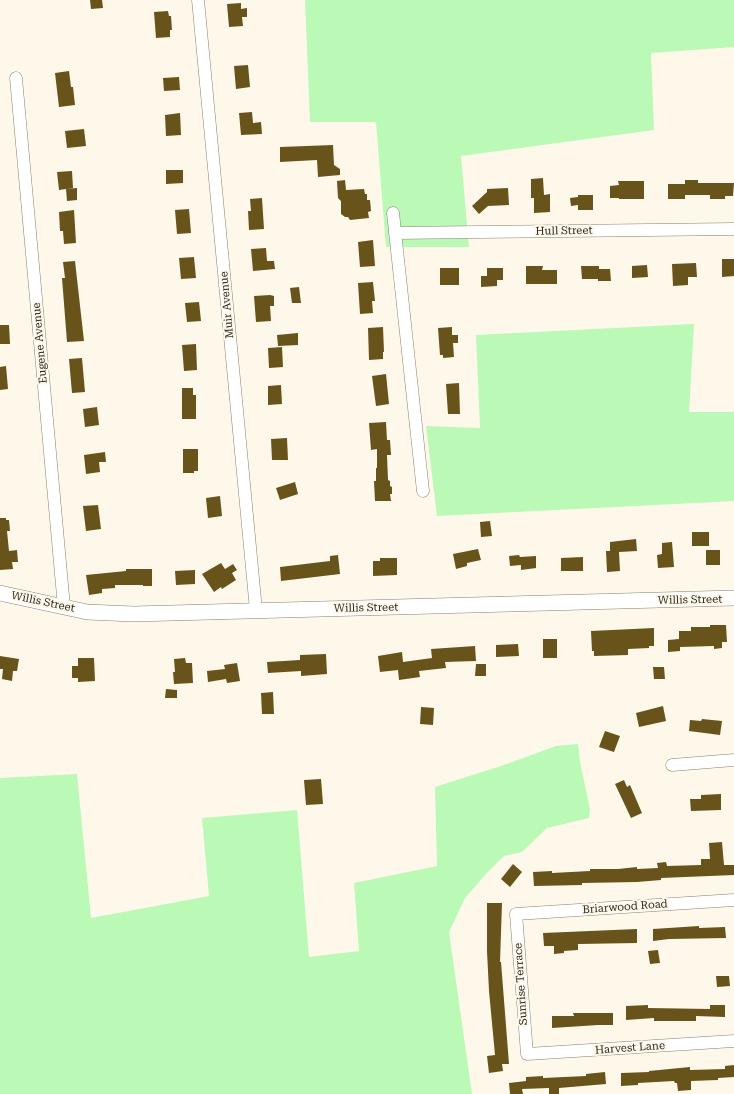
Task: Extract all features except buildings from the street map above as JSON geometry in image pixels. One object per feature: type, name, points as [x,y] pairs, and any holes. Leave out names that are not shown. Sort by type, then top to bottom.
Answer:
[{"type":"main road","name":"Willis Street","points":[[0,593],[87,612],[134,614],[734,598]]},
{"type":"street","name":"Muir Avenue","points":[[198,0],[256,610]]},
{"type":"street","name":"Eugene Avenue","points":[[16,78],[64,607]]},
{"type":"street","points":[[393,213],[423,491]]},
{"type":"street","name":"Hull Street","points":[[395,233],[734,229]]},
{"type":"street","points":[[672,765],[734,760]]},
{"type":"street","name":"Briarwood Road","points":[[516,914],[734,900]]},
{"type":"street","name":"Sunrise Terrace","points":[[516,914],[527,1054]]},
{"type":"street","name":"Harvest Lane","points":[[527,1054],[734,1041]]},
{"type":"green space","points":[[305,0],[734,0],[734,47],[651,53],[654,130],[461,156],[469,247],[386,247],[376,122],[310,122]]},
{"type":"green space","points":[[694,324],[689,412],[734,412],[734,501],[437,516],[426,426],[480,428],[476,335]]},
{"type":"green space","points":[[578,744],[580,762],[590,809],[589,818],[547,828],[522,852],[504,856],[465,898],[449,932],[472,1094],[0,1094],[0,778],[77,774],[91,918],[209,896],[202,818],[297,810],[309,957],[359,951],[354,883],[437,866],[435,787],[504,765],[556,746]]}]
